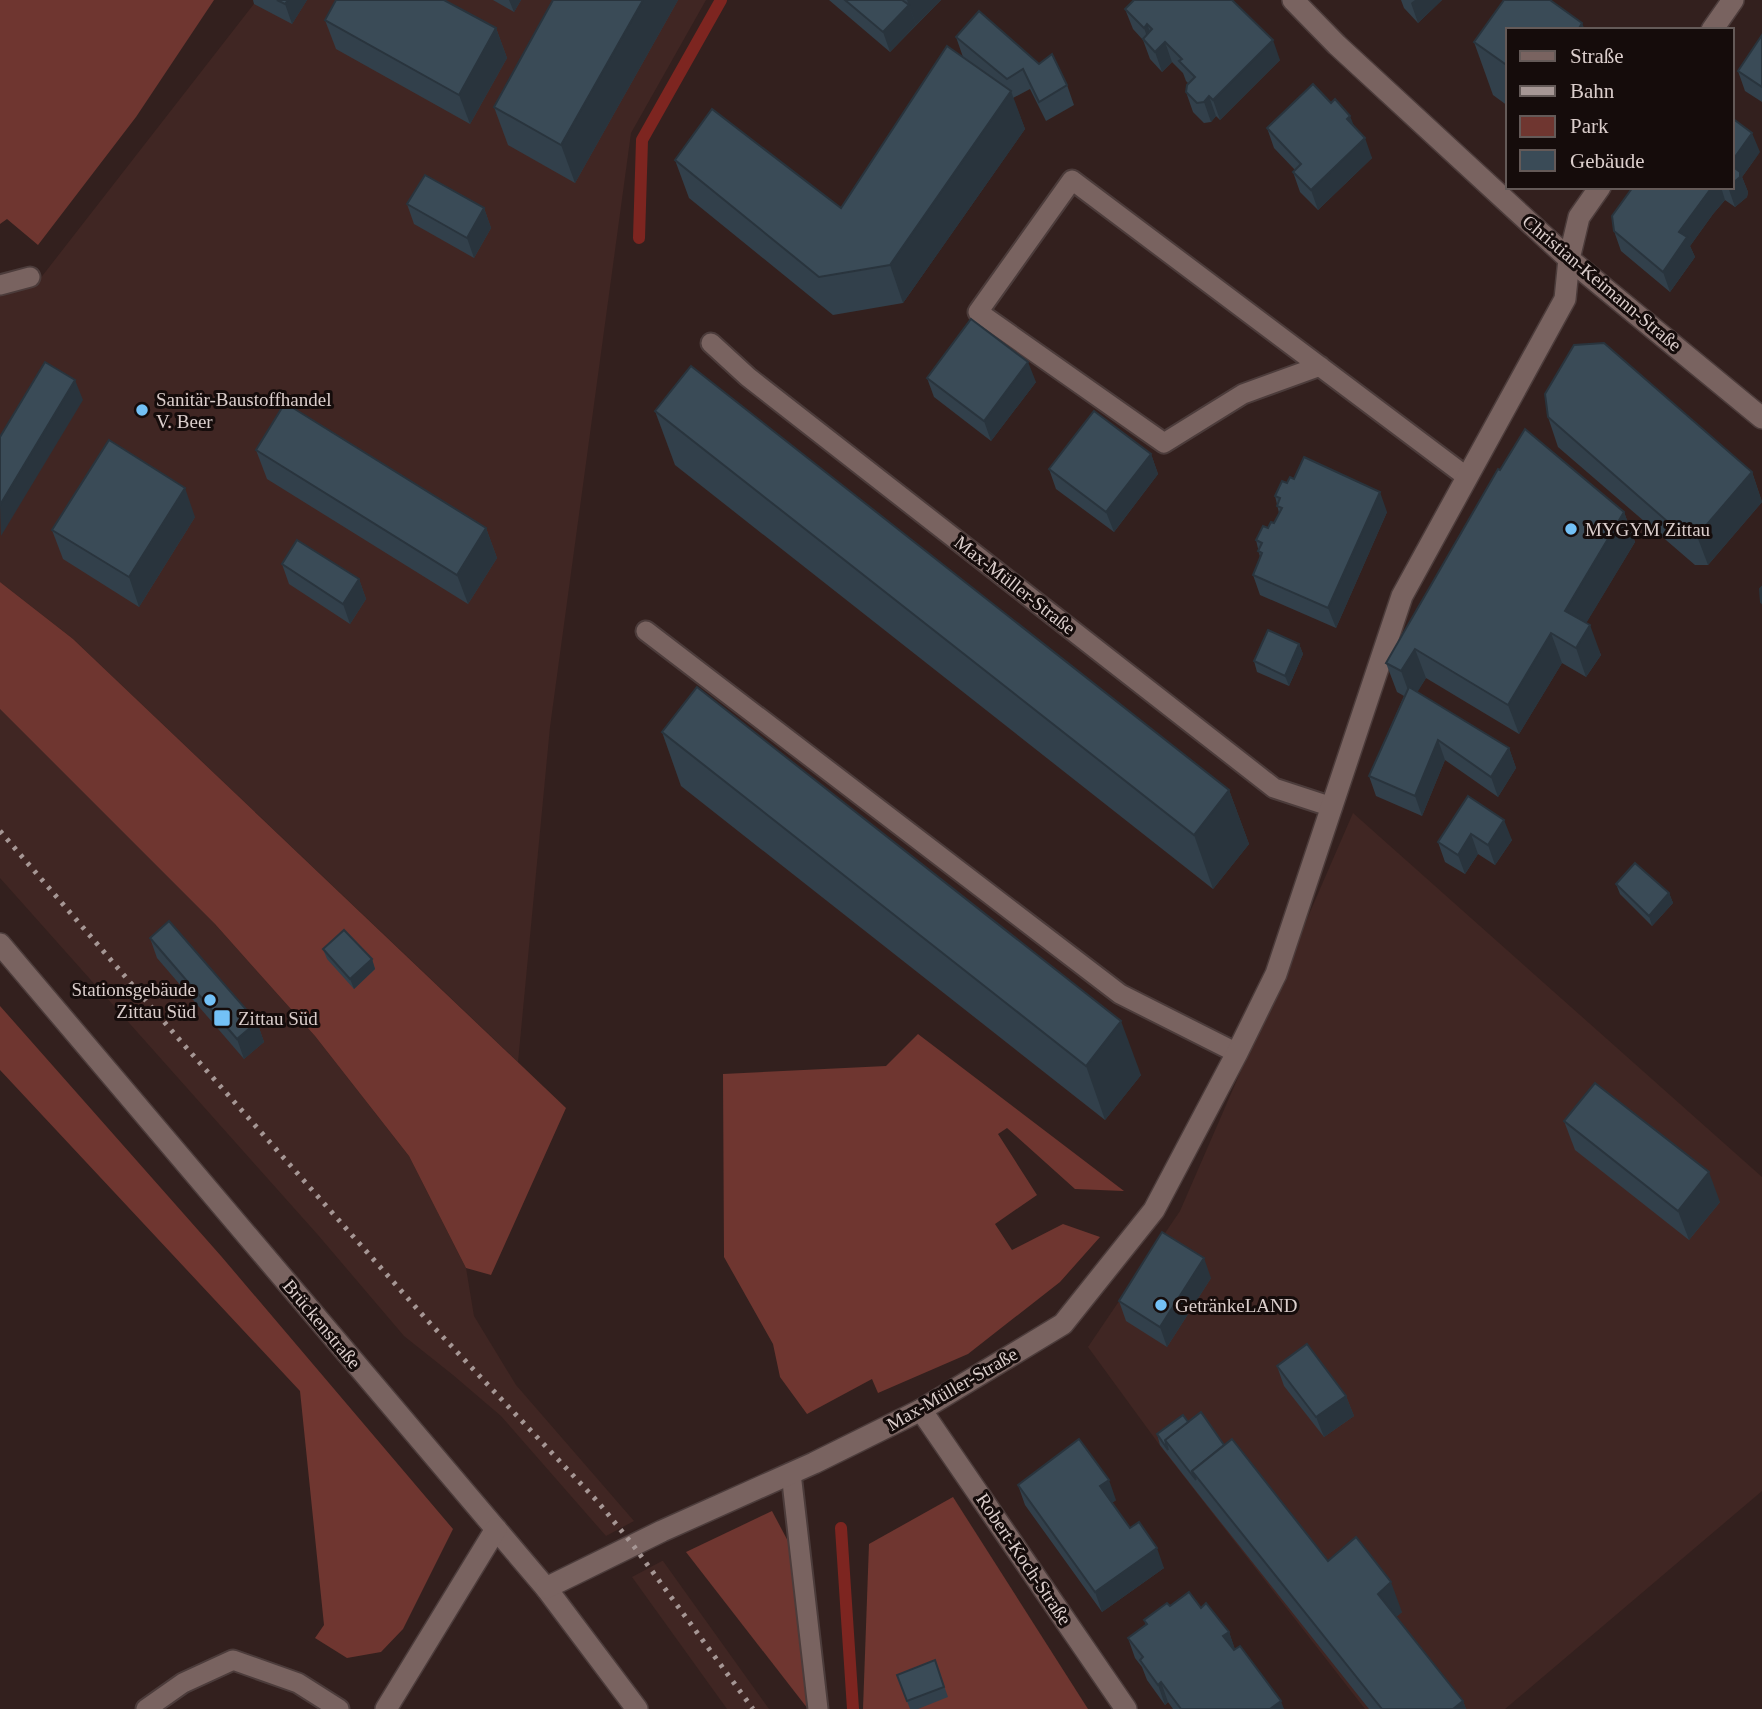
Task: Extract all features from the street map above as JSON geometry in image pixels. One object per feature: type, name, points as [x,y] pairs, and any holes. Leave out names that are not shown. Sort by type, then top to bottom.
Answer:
[{"type":"street","name":"Christian-Keimann-Straße","points":[[1293,0],[1357,64],[1569,259],[1762,418]]},
{"type":"street","points":[[1713,28],[1733,0]]},
{"type":"street","name":"Max-Müller-Straße","points":[[546,1588],[921,1410],[1063,1324],[1154,1210],[1276,974],[1402,596],[1565,299],[1569,259],[1579,217],[1599,189]]},
{"type":"street","name":"Brückenstraße","points":[[0,944],[546,1588],[637,1709]]},
{"type":"street","name":"Robert-Koch-Straße","points":[[921,1410],[1126,1709]]},
{"type":"street","points":[[386,1709],[496,1529]]},
{"type":"lane","points":[[1320,366],[1243,394],[1164,443],[978,312],[1072,180],[1320,366],[1467,477]]},
{"type":"lane","points":[[0,285],[30,277]]},
{"type":"lane","name":"Max-Müller-Straße","points":[[711,343],[748,377],[1275,788],[1332,807]]},
{"type":"lane","points":[[646,631],[1120,994],[1237,1053]]},
{"type":"lane","points":[[791,1473],[818,1709]]},
{"type":"lane","points":[[146,1709],[183,1683],[233,1660],[298,1684],[339,1709]]},
{"type":"shaded area","points":[[257,0],[706,0],[631,133],[550,727],[518,1062],[73,639],[0,582],[0,296],[36,284]]},
{"type":"shaded area","points":[[0,709],[215,924],[315,1036],[409,1156],[466,1268],[474,1316],[516,1385],[634,1521],[606,1536],[501,1416],[404,1336],[318,1235],[0,878]]},
{"type":"shaded area","points":[[1353,813],[1762,1177],[1762,1491],[1505,1709],[1365,1709],[1161,1447],[1088,1347],[1180,1211]]},
{"type":"shaded area","points":[[663,1561],[769,1709],[727,1709],[632,1577]]},
{"type":"green space","points":[[0,0],[214,0],[136,117],[38,245],[7,219],[0,224]]},
{"type":"green space","points":[[0,582],[73,639],[566,1108],[491,1275],[466,1268],[409,1156],[315,1036],[215,924],[0,709]]},
{"type":"green space","points":[[0,1006],[221,1256],[453,1529],[403,1629],[381,1652],[347,1658],[315,1638],[324,1625],[300,1391],[0,1070]]},
{"type":"green space","points":[[918,1034],[1124,1191],[1075,1189],[1007,1128],[998,1134],[1037,1195],[995,1224],[1012,1250],[1063,1224],[1100,1237],[1060,1282],[968,1354],[878,1393],[872,1379],[807,1414],[780,1377],[773,1344],[724,1257],[723,1074],[886,1066]]},
{"type":"green space","points":[[953,1497],[1088,1709],[863,1709],[869,1544]]},
{"type":"green space","points":[[772,1511],[790,1545],[808,1709],[686,1552]]},
{"type":"building","points":[[336,0],[444,0],[496,28],[459,95],[325,20]]},
{"type":"building","points":[[553,0],[643,0],[561,145],[494,107]]},
{"type":"building","points":[[845,0],[902,0],[909,5],[883,32]]},
{"type":"building","points":[[1134,0],[1232,0],[1273,40],[1213,100],[1209,96],[1204,102],[1197,103],[1186,92],[1187,85],[1195,77],[1179,61],[1182,59],[1165,42],[1155,52],[1143,39],[1152,29],[1147,24],[1144,28],[1125,9]]},
{"type":"building","points":[[1504,0],[1550,0],[1582,23],[1579,28],[1506,28],[1506,65],[1474,42]]},
{"type":"building","points":[[979,11],[1039,64],[1052,54],[1067,85],[1039,102],[1023,69],[1007,79],[956,37]]},
{"type":"building","points":[[1762,35],[1762,87],[1738,71]]},
{"type":"building","points":[[947,46],[1011,91],[890,265],[819,277],[675,160],[712,109],[841,208]]},
{"type":"building","points":[[1313,84],[1331,103],[1335,99],[1350,116],[1347,119],[1365,138],[1311,190],[1293,172],[1301,164],[1267,128]]},
{"type":"building","points":[[1734,120],[1752,133],[1734,158]]},
{"type":"building","points":[[1734,168],[1740,172],[1740,177],[1734,182]]},
{"type":"building","points":[[425,175],[484,208],[467,238],[407,204]]},
{"type":"building","points":[[1632,189],[1711,189],[1679,232],[1687,237],[1663,272],[1614,231],[1612,216]]},
{"type":"building","points":[[971,319],[1028,362],[984,421],[927,378]]},
{"type":"building","points":[[1604,343],[1752,472],[1697,536],[1684,536],[1548,417],[1545,394],[1574,345]]},
{"type":"building","points":[[45,362],[75,380],[0,505],[0,437]]},
{"type":"building","points":[[691,366],[1229,790],[1194,835],[655,411]]},
{"type":"building","points":[[285,403],[486,528],[457,575],[256,450]]},
{"type":"building","points":[[1094,411],[1151,454],[1106,512],[1049,469]]},
{"type":"building","points":[[1525,429],[1624,512],[1565,611],[1590,625],[1576,648],[1551,633],[1508,705],[1415,649],[1401,671],[1386,663],[1498,469],[1500,470]]},
{"type":"building","points":[[109,440],[185,488],[129,577],[52,530]]},
{"type":"building","points":[[1304,457],[1380,492],[1328,608],[1253,575],[1262,553],[1258,551],[1262,543],[1256,540],[1263,526],[1268,528],[1271,522],[1274,523],[1282,508],[1277,506],[1280,498],[1275,496],[1282,481],[1287,483],[1290,477],[1294,479]]},
{"type":"building","points":[[297,540],[359,579],[343,604],[282,564]]},
{"type":"building","points":[[1268,630],[1299,644],[1285,676],[1254,661]]},
{"type":"building","points":[[697,687],[1121,1021],[1086,1066],[662,732]]},
{"type":"building","points":[[1409,687],[1509,748],[1491,777],[1438,740],[1415,796],[1369,776]]},
{"type":"building","points":[[1468,796],[1504,820],[1488,845],[1471,834],[1458,855],[1438,842]]},
{"type":"building","points":[[1635,863],[1669,893],[1649,916],[1616,884]]},
{"type":"building","points":[[169,921],[257,1022],[237,1039],[150,938]]},
{"type":"building","points":[[344,930],[372,959],[350,979],[323,949]]},
{"type":"building","points":[[1595,1083],[1709,1172],[1678,1211],[1564,1121]]},
{"type":"building","points":[[1162,1232],[1204,1258],[1160,1327],[1119,1301]]},
{"type":"building","points":[[1307,1344],[1346,1396],[1316,1417],[1277,1366]]},
{"type":"building","points":[[1201,1412],[1224,1445],[1192,1471],[1196,1480],[1165,1440]]},
{"type":"building","points":[[1183,1415],[1188,1422],[1165,1440],[1168,1450],[1157,1434]]},
{"type":"building","points":[[1079,1439],[1109,1480],[1100,1486],[1130,1528],[1139,1522],[1157,1548],[1095,1592],[1018,1485]]},
{"type":"building","points":[[1232,1439],[1328,1561],[1356,1537],[1391,1582],[1378,1594],[1463,1701],[1453,1709],[1382,1709],[1192,1471]]},
{"type":"building","points":[[1189,1592],[1201,1608],[1206,1603],[1229,1632],[1223,1636],[1234,1650],[1240,1646],[1281,1701],[1270,1709],[1181,1709],[1161,1682],[1158,1685],[1140,1660],[1143,1657],[1128,1638],[1147,1624],[1144,1620],[1167,1603],[1170,1606]]},
{"type":"building","points":[[935,1660],[944,1687],[907,1701],[897,1675]]},
{"type":"waterway","points":[[639,238],[642,140],[721,0]]},
{"type":"waterway","points":[[841,1528],[853,1709]]},
{"type":"railway","points":[[0,831],[184,1045],[427,1320],[598,1502],[633,1545],[753,1709]]},
{"type":"place","name":"Sanitär-Baustoffhandel V. Beer","points":[[142,410]]},
{"type":"place","name":"MYGYM Zittau","points":[[1571,529]]},
{"type":"place","name":"Stationsgebäude Zittau Süd","points":[[210,1000]]},
{"type":"place","name":"Zittau Süd","points":[[222,1018]]},
{"type":"place","name":"GetränkeLAND","points":[[1161,1305]]}]
